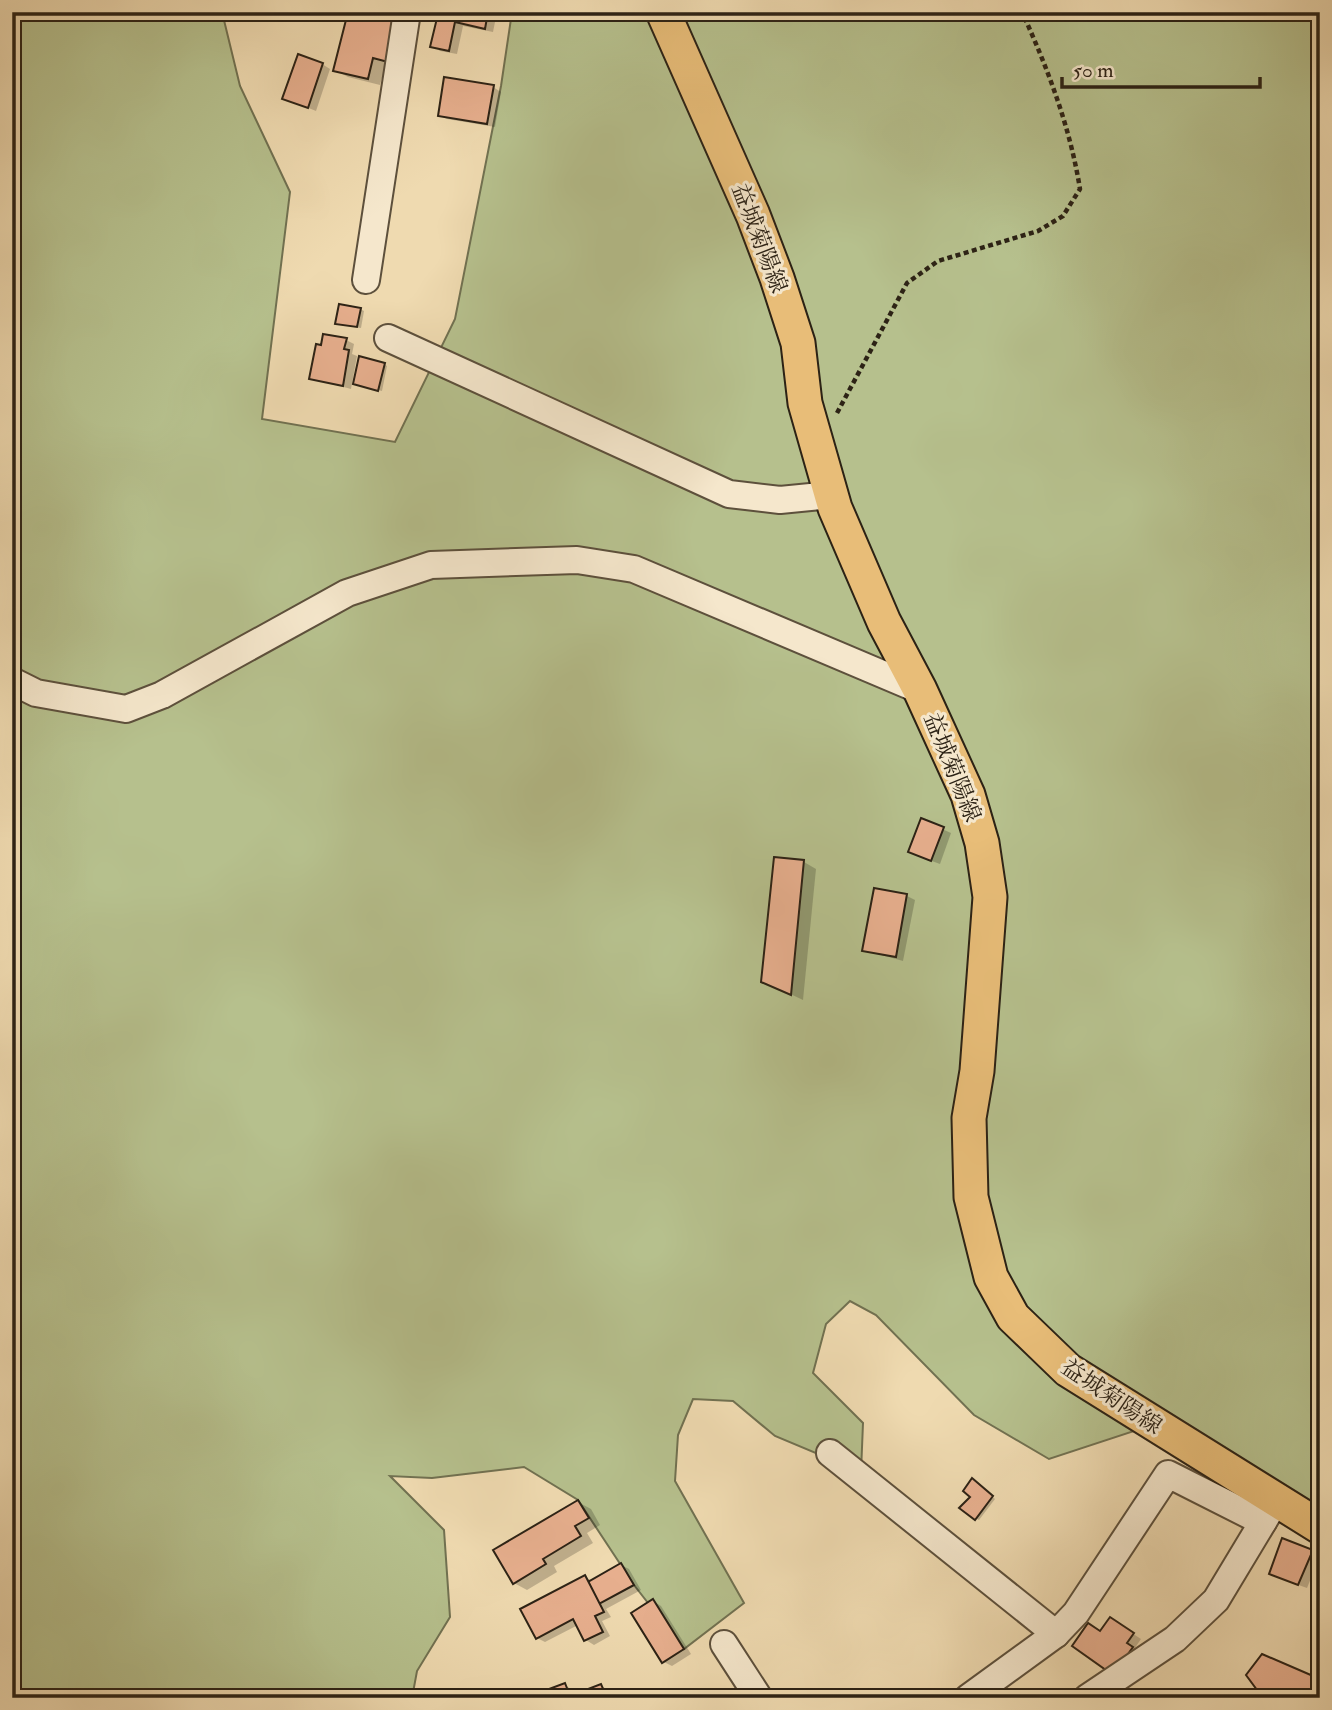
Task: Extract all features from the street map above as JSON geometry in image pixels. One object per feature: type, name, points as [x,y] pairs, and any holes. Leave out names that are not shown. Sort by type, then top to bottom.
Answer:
[{"type":"main road","name":"益城菊陽線","points":[[663,12],[749,204],[777,278],[798,343],[805,402],[831,495],[884,622],[920,690],[968,795],[982,843],[990,897],[977,1071],[968,1118],[971,1197],[991,1277],[1013,1317],[1069,1370],[1269,1511],[1320,1527]]},
{"type":"street","points":[[366,280],[408,12]]},
{"type":"street","points":[[388,338],[729,494],[780,500],[831,495]]},
{"type":"street","points":[[12,681],[36,693],[126,709],[162,695],[359,589],[430,565],[577,560],[634,569],[920,690]]},
{"type":"street","points":[[830,1453],[1056,1634]]},
{"type":"street","points":[[968,1698],[1056,1634],[1076,1613],[1168,1474],[1269,1511],[1216,1601],[1175,1639],[1087,1698]]},
{"type":"street","points":[[724,1644],[759,1698]]},
{"type":"path","points":[[819,447],[906,283],[938,261],[1038,231],[1063,216],[1080,189],[1073,146],[1043,58],[1022,12]]},
{"type":"green space","points":[[12,12],[222,12],[240,86],[290,192],[262,419],[395,442],[455,319],[501,86],[512,12],[1320,12],[1320,1527],[1152,1425],[1049,1459],[974,1415],[876,1315],[850,1301],[826,1324],[813,1373],[863,1423],[861,1472],[775,1436],[733,1401],[693,1399],[678,1435],[675,1481],[744,1603],[684,1649],[634,1585],[578,1500],[524,1467],[432,1478],[390,1476],[444,1530],[450,1617],[417,1671],[412,1698],[12,1698]]},
{"type":"building","points":[[348,12],[384,12],[399,16],[388,62],[373,58],[368,79],[333,71]]},
{"type":"building","points":[[447,12],[488,12],[485,29],[455,22],[449,51],[430,47],[438,14],[446,15]]},
{"type":"building","points":[[298,54],[323,63],[308,108],[282,99]]},
{"type":"building","points":[[444,77],[494,85],[487,124],[438,116]]},
{"type":"building","points":[[339,304],[361,308],[357,327],[335,324]]},
{"type":"building","points":[[323,334],[347,338],[344,349],[349,350],[343,386],[309,379],[316,344],[321,345]]},
{"type":"building","points":[[359,356],[385,363],[378,391],[353,384]]},
{"type":"building","points":[[921,818],[944,827],[931,861],[908,852]]},
{"type":"building","points":[[774,857],[804,860],[791,995],[761,982]]},
{"type":"building","points":[[874,888],[907,894],[896,957],[862,951]]},
{"type":"building","points":[[972,1478],[993,1496],[975,1520],[959,1508],[970,1497],[963,1491]]},
{"type":"building","points":[[578,1500],[589,1518],[575,1526],[581,1536],[543,1559],[546,1564],[513,1584],[493,1550]]},
{"type":"building","points":[[1282,1538],[1313,1550],[1298,1585],[1269,1574]]},
{"type":"building","points":[[621,1563],[634,1585],[599,1604],[588,1582]]},
{"type":"building","points":[[585,1575],[604,1612],[595,1616],[603,1632],[584,1641],[573,1619],[536,1639],[520,1609]]},
{"type":"building","points":[[653,1599],[684,1649],[662,1663],[631,1613]]},
{"type":"building","points":[[1110,1617],[1134,1633],[1127,1643],[1133,1647],[1113,1675],[1072,1646],[1088,1623],[1100,1631]]},
{"type":"building","points":[[1262,1654],[1320,1679],[1320,1698],[1251,1698],[1257,1690],[1246,1675]]},
{"type":"building","points":[[565,1683],[570,1696],[601,1684],[607,1698],[525,1698]]}]
